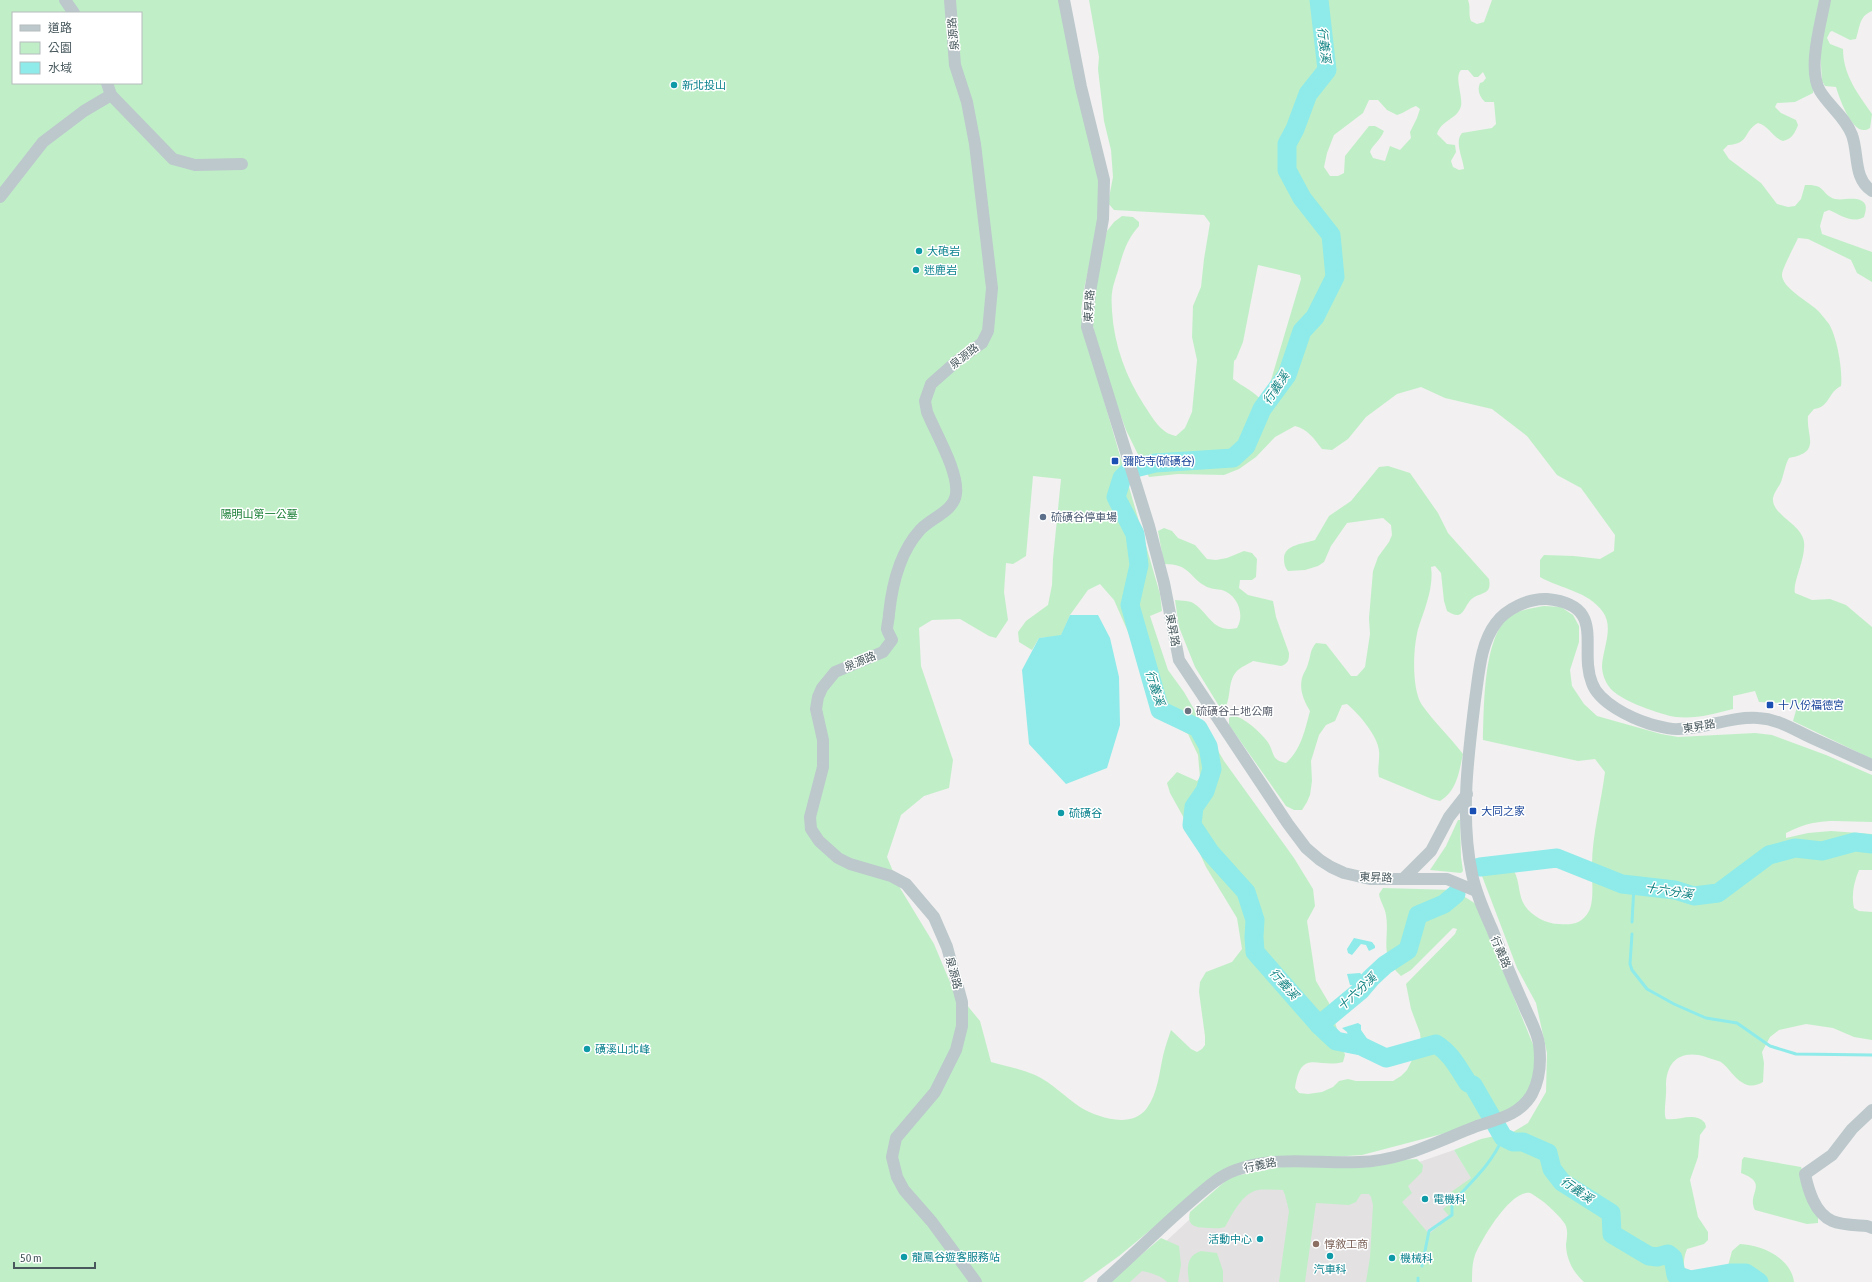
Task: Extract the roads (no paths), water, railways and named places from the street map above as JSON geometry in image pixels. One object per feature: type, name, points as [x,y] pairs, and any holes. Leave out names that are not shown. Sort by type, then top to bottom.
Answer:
[{"type":"street","points":[[65,0],[73,12]]},
{"type":"street","name":"泉源路","points":[[950,0],[956,65],[967,102],[975,144],[992,288],[988,331],[982,343],[957,361],[931,384],[926,394],[925,401],[927,412],[957,483],[956,496],[953,504],[926,523],[919,531],[898,571],[890,603],[887,630],[892,640],[887,648],[878,654],[835,672],[822,688],[818,697],[816,709],[823,740],[823,768],[810,817],[811,829],[819,841],[838,858],[850,864],[891,876],[906,884],[934,917],[947,947],[962,1002],[962,1026],[956,1050],[944,1077],[935,1092],[896,1138],[892,1157],[897,1177],[904,1190],[932,1222],[976,1282]]},
{"type":"street","name":"東昇路","points":[[1064,0],[1081,87],[1104,180],[1102,219],[1090,292],[1088,327],[1149,526],[1164,583],[1179,660],[1288,824],[1306,848],[1331,867],[1344,873],[1370,879],[1404,878],[1431,851],[1449,817],[1467,794],[1473,719],[1483,650],[1494,624],[1508,610],[1526,603],[1544,599],[1567,604],[1577,610],[1584,618],[1588,629],[1589,671],[1592,686],[1602,699],[1615,707],[1650,724],[1678,730],[1733,720],[1758,718],[1783,723],[1872,765]]},
{"type":"street","points":[[1825,0],[1816,47],[1815,70],[1819,90],[1852,134],[1860,179],[1872,191]]},
{"type":"street","points":[[107,84],[111,95],[173,159],[195,166],[242,164]]},
{"type":"street","points":[[0,197],[43,142],[84,111],[111,95]]},
{"type":"street","name":"行義路","points":[[1103,1282],[1160,1228],[1209,1186],[1234,1171],[1274,1160],[1362,1162],[1398,1157],[1440,1143],[1476,1127],[1503,1118],[1521,1108],[1532,1094],[1539,1072],[1538,1042],[1476,891],[1467,839],[1467,794]]},
{"type":"street","points":[[1404,878],[1446,879],[1476,891]]},
{"type":"street","points":[[1872,1110],[1852,1129],[1832,1155],[1805,1174],[1807,1186],[1819,1213],[1832,1222],[1867,1226],[1872,1228]]},
{"type":"water","points":[[1070,615],[1098,615],[1110,638],[1119,677],[1120,725],[1107,768],[1066,784],[1029,744],[1022,670],[1039,638],[1061,635]]},
{"type":"water","points":[[1354,938],[1372,942],[1375,948],[1369,951],[1366,945],[1361,944],[1352,955],[1348,953],[1347,949]]},
{"type":"water","points":[[1360,973],[1362,975],[1358,979],[1358,985],[1350,985],[1347,974]]},
{"type":"water","points":[[1358,1023],[1361,1025],[1361,1030],[1368,1040],[1364,1044],[1348,1036],[1347,1032],[1342,1028]]},
{"type":"waterway","name":"行義溪","points":[[1319,0],[1327,70],[1308,94],[1295,129],[1287,144],[1287,170],[1302,198],[1331,235],[1335,277],[1315,317],[1302,331],[1287,375],[1262,409],[1246,446],[1233,458],[1155,463],[1131,469],[1122,478],[1116,497],[1135,534],[1139,565],[1130,605],[1160,710],[1198,728],[1208,746],[1212,769],[1205,791],[1194,807],[1192,825],[1210,852],[1246,892],[1255,920],[1255,952],[1319,1025],[1336,1041],[1361,1046],[1386,1058],[1436,1044],[1451,1057],[1468,1083],[1473,1085],[1503,1137],[1513,1142],[1523,1142],[1548,1153],[1552,1169],[1562,1182],[1611,1213],[1612,1234],[1649,1256],[1657,1257],[1668,1254],[1673,1258],[1676,1275],[1690,1280],[1730,1273],[1746,1273],[1759,1282]]},
{"type":"waterway","name":"十六分溪","points":[[1480,867],[1557,858],[1622,884],[1675,890],[1694,896],[1718,893],[1769,855],[1795,848],[1822,851],[1855,842],[1872,844]]},
{"type":"waterway","points":[[1632,922],[1634,886]]},
{"type":"waterway","name":"十六分溪","points":[[1319,1025],[1360,991],[1385,965],[1408,950],[1418,915],[1444,904],[1456,894]]},
{"type":"waterway","points":[[1632,934],[1630,964],[1632,970],[1647,989],[1674,1004],[1706,1018],[1737,1023],[1770,1046],[1796,1054],[1872,1055]]},
{"type":"waterway","points":[[1422,1266],[1429,1231],[1452,1215],[1452,1203],[1487,1164],[1503,1137]]},
{"type":"place","name":"新北投山","points":[[674,85]]},
{"type":"place","name":"大砲岩","points":[[919,251]]},
{"type":"place","name":"迷鹿岩","points":[[916,270]]},
{"type":"place","name":"彌陀寺(硫磺谷)","points":[[1115,461]]},
{"type":"place","name":"硫磺谷停車場","points":[[1043,517]]},
{"type":"place","name":"十八份福德宮","points":[[1770,705]]},
{"type":"place","name":"硫磺谷土地公廟","points":[[1188,711]]},
{"type":"place","name":"大同之家","points":[[1473,811]]},
{"type":"place","name":"硫磺谷","points":[[1061,813]]},
{"type":"place","name":"磺溪山北峰","points":[[587,1049]]},
{"type":"place","name":"電機科","points":[[1425,1199]]},
{"type":"place","name":"活動中心","points":[[1260,1239]]},
{"type":"place","name":"惇敘工商","points":[[1316,1244]]},
{"type":"place","name":"汽車科","points":[[1330,1256]]},
{"type":"place","name":"龍鳳谷遊客服務站","points":[[904,1257]]},
{"type":"place","name":"機械科","points":[[1392,1258]]},
{"type":"park label","name":"陽明山第一公墓","points":[[259,514]]}]
